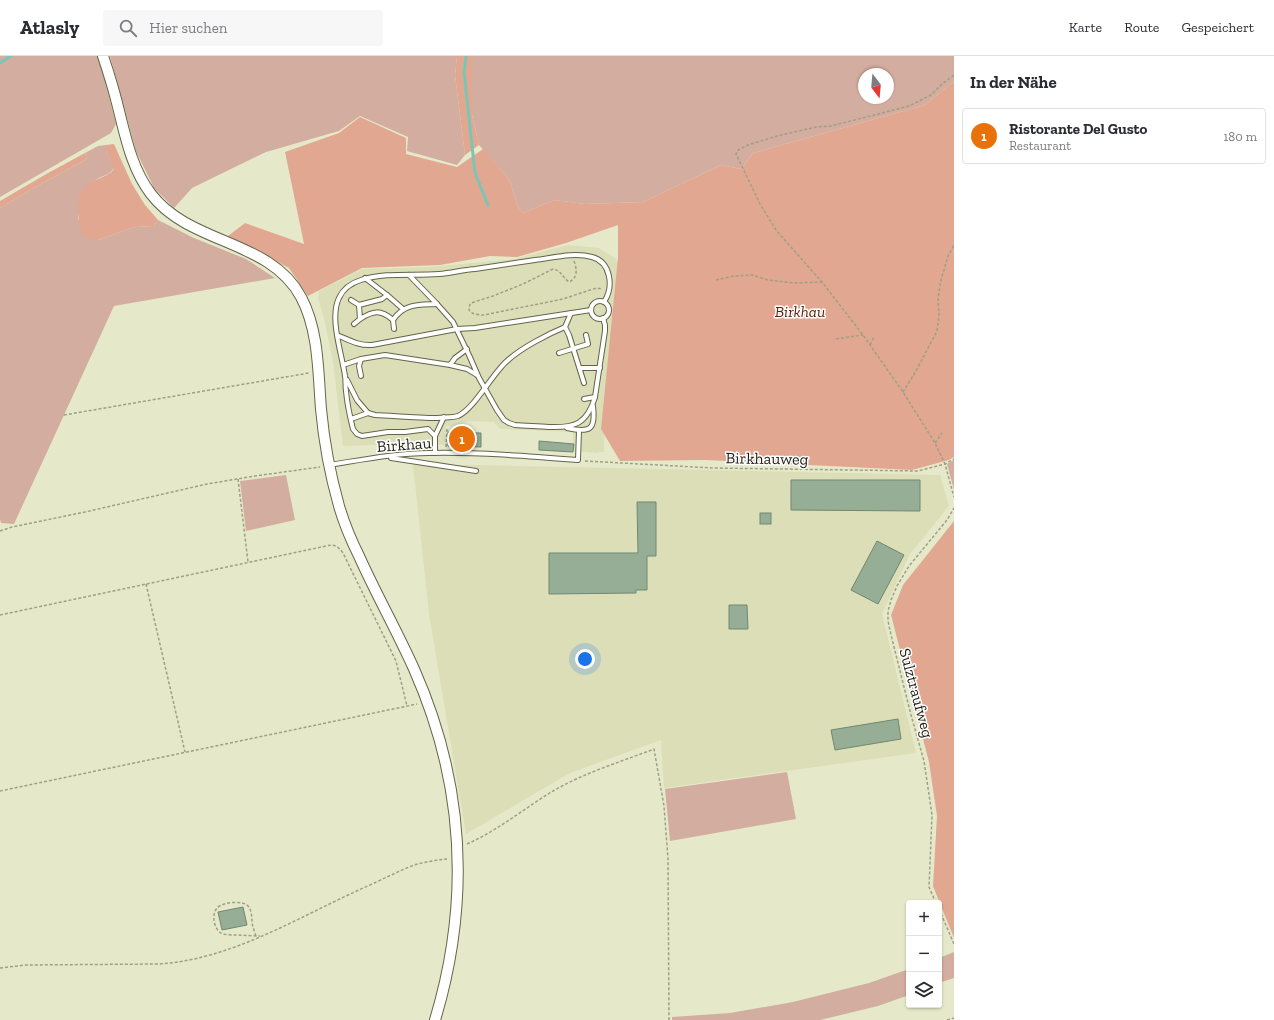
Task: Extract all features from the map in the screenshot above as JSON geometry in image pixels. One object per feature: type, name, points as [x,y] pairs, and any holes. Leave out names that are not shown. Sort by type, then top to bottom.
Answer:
[{"type":"street","points":[[103,56],[133,161],[142,181],[151,194],[160,205],[191,226],[268,261],[288,278],[301,297],[310,320],[316,347],[328,466],[340,510],[350,538],[414,668],[435,723],[446,762],[451,787],[456,816],[458,852],[458,885],[455,933],[444,991],[436,1020]]},
{"type":"lane","points":[[435,436],[428,429],[405,432],[388,432],[362,436],[357,434],[353,429],[337,335],[335,312],[339,298],[350,284],[365,278],[384,275],[439,274],[573,256],[586,256],[601,262],[609,274],[609,292],[604,302]]},
{"type":"lane","points":[[409,275],[453,322],[478,375],[504,420],[514,425],[585,431],[593,423],[594,418],[592,406]]},
{"type":"lane","points":[[365,278],[403,309]]},
{"type":"lane","points":[[351,300],[359,305],[382,299],[387,295]]},
{"type":"lane","points":[[595,302],[604,302],[607,304],[608,310],[606,316],[603,318],[596,318],[592,314],[591,307],[595,302]]},
{"type":"lane","points":[[394,330],[393,320],[403,309],[417,305],[437,304]]},
{"type":"lane","points":[[359,305],[360,319]]},
{"type":"lane","points":[[337,335],[357,344],[372,345],[457,329],[476,328],[591,310]]},
{"type":"lane","points":[[354,324],[368,314],[377,311],[393,320]]},
{"type":"lane","points":[[345,376],[357,400],[368,413],[375,415],[421,418],[444,418],[458,416],[472,404],[506,361],[523,349],[556,330],[565,327],[571,313]]},
{"type":"lane","points":[[563,428],[578,424],[583,420],[592,406],[595,397],[605,331],[603,318]]},
{"type":"lane","points":[[565,327],[574,348],[584,383]]},
{"type":"lane","points":[[559,353],[588,344],[586,335]]},
{"type":"lane","points":[[450,365],[455,358],[467,349]]},
{"type":"lane","points":[[343,365],[361,359],[385,355],[450,365],[467,369],[478,375]]},
{"type":"lane","points":[[361,359],[359,366],[361,376]]},
{"type":"lane","points":[[580,368],[600,368]]},
{"type":"lane","points":[[584,399],[595,397]]},
{"type":"lane","points":[[467,401],[472,404]]},
{"type":"lane","points":[[351,419],[368,413]]},
{"type":"lane","points":[[436,453],[435,436],[444,418]]},
{"type":"lane","points":[[544,421],[544,427]]},
{"type":"lane","points":[[578,460],[579,431]]},
{"type":"lane","name":"Birkhau","points":[[328,466],[385,457],[436,453],[526,456],[578,460]]},
{"type":"lane","points":[[385,457],[476,471]]},
{"type":"path","points":[[954,76],[942,84],[931,95],[909,106],[831,126],[816,127],[777,136],[748,145],[738,150],[736,154],[760,204],[776,230],[822,282],[863,335],[903,392],[935,443],[945,464],[954,497]]},
{"type":"path","points":[[903,392],[937,331],[939,316],[938,298],[941,280],[948,256],[954,245]]},
{"type":"path","points":[[573,256],[576,275],[569,282],[560,272],[553,269],[523,284],[493,296],[471,302],[469,309],[475,315],[484,315],[563,299],[597,288],[609,292]]},
{"type":"path","points":[[716,280],[734,276],[752,275],[768,280],[794,283],[822,282]]},
{"type":"path","points":[[836,339],[863,335]]},
{"type":"path","points":[[870,345],[874,337]]},
{"type":"path","points":[[64,415],[305,374]]},
{"type":"path","points":[[935,443],[942,433]]},
{"type":"path","name":"Birkhauweg","points":[[578,460],[713,468],[918,471],[945,464],[954,459]]},
{"type":"path","points":[[0,531],[12,527],[86,512],[207,484],[328,466]]},
{"type":"path","points":[[238,479],[248,562]]},
{"type":"path","name":"Sulztraufweg","points":[[935,900],[930,887],[932,815],[924,761],[892,639],[888,621],[888,611],[897,586],[909,566],[947,520],[954,508]]},
{"type":"path","points":[[0,615],[248,562],[336,545],[340,548],[396,661],[407,706],[0,791]]},
{"type":"path","points":[[146,584],[185,752]]},
{"type":"path","points":[[0,968],[26,965],[179,963],[212,955],[236,947],[415,865],[458,852],[470,842],[560,788],[586,775],[654,749],[664,806],[668,860],[669,1020]]},
{"type":"path","points":[[256,936],[253,928],[251,910],[248,906],[238,902],[222,905],[217,908],[214,916],[215,926],[218,932],[224,935],[256,936],[262,936]]},
{"type":"path","points":[[942,916],[954,944]]},
{"type":"path","points":[[947,1020],[954,1018]]},
{"type":"shaded area","points":[[0,56],[97,56],[102,69],[116,124],[111,133],[0,197]]},
{"type":"shaded area","points":[[110,56],[457,56],[455,75],[465,155],[457,165],[407,151],[408,137],[360,116],[339,131],[266,152],[192,188],[174,208],[154,188],[136,151]]},
{"type":"shaded area","points":[[472,56],[954,56],[954,82],[925,105],[753,153],[741,169],[721,165],[643,202],[585,204],[554,200],[523,213],[518,207],[510,181],[479,145],[472,115]]},
{"type":"shaded area","points":[[106,145],[106,151],[114,168],[110,173],[101,177],[84,189],[81,194],[79,204],[78,219],[98,240],[137,226],[153,227],[158,220],[194,238],[246,259],[275,278],[114,306],[14,524],[1,523],[0,208],[87,159],[85,153],[98,146]]},
{"type":"shaded area","points":[[568,245],[599,248],[616,259],[623,284],[604,427],[604,452],[573,451],[573,432],[500,429],[494,422],[469,421],[454,426],[446,426],[444,445],[427,443],[343,446],[333,362],[324,318],[318,298],[319,291],[362,269],[429,267],[514,259]]},
{"type":"shaded area","points":[[954,460],[954,490],[947,464]]},
{"type":"shaded area","points":[[413,465],[478,465],[940,475],[949,506],[910,554],[882,614],[916,753],[664,788],[661,740],[570,773],[466,834],[429,614]]},
{"type":"shaded area","points":[[286,475],[295,520],[246,531],[240,481]]},
{"type":"shaded area","points":[[787,772],[796,819],[670,841],[665,789]]},
{"type":"shaded area","points":[[954,952],[954,978],[942,982],[942,972],[942,957]]},
{"type":"shaded area","points":[[906,970],[906,996],[878,1006],[820,1020],[672,1020],[672,1017],[730,1013],[793,1002],[869,983]]},
{"type":"green space","points":[[457,56],[472,56],[472,115],[479,145],[465,155],[455,75]]},
{"type":"green space","name":"Birkhau","points":[[954,82],[954,457],[949,460],[912,470],[705,460],[620,461],[601,429],[618,257],[618,225],[566,243],[517,257],[490,256],[440,265],[362,268],[308,296],[289,268],[228,236],[245,223],[304,244],[285,152],[339,133],[360,117],[406,138],[406,154],[457,167],[483,149],[510,181],[518,207],[523,213],[554,200],[585,204],[643,202],[721,165],[741,169],[753,153],[925,105]]},
{"type":"green space","points":[[114,144],[132,184],[145,205],[158,220],[153,227],[137,226],[98,240],[83,237],[78,215],[81,194],[84,188],[90,183],[114,169],[106,151],[106,145]]},
{"type":"green space","points":[[85,153],[87,159],[0,208],[0,201]]},
{"type":"green space","points":[[954,521],[954,938],[942,908],[942,900],[939,900],[933,886],[937,816],[929,762],[891,615],[903,585]]},
{"type":"building","points":[[448,432],[481,433],[481,447],[448,446]]},
{"type":"building","points":[[539,441],[574,444],[573,452],[539,450]]},
{"type":"building","points":[[791,480],[920,480],[920,511],[791,510]]},
{"type":"building","points":[[637,502],[656,502],[656,556],[647,556],[647,590],[636,590],[636,593],[549,594],[549,553],[638,553]]},
{"type":"building","points":[[760,513],[771,513],[771,524],[760,524]]},
{"type":"building","points":[[877,541],[904,555],[878,604],[851,590]]},
{"type":"building","points":[[729,605],[747,605],[748,629],[729,629]]},
{"type":"building","points":[[898,719],[901,739],[835,750],[831,730]]},
{"type":"building","points":[[243,907],[247,925],[222,930],[218,912]]},
{"type":"waterway","points":[[0,63],[11,56]]},
{"type":"waterway","points":[[466,56],[464,72],[475,173],[488,205]]},
{"type":"place","name":"Ristorante Del Gusto","points":[[462,439]]}]
